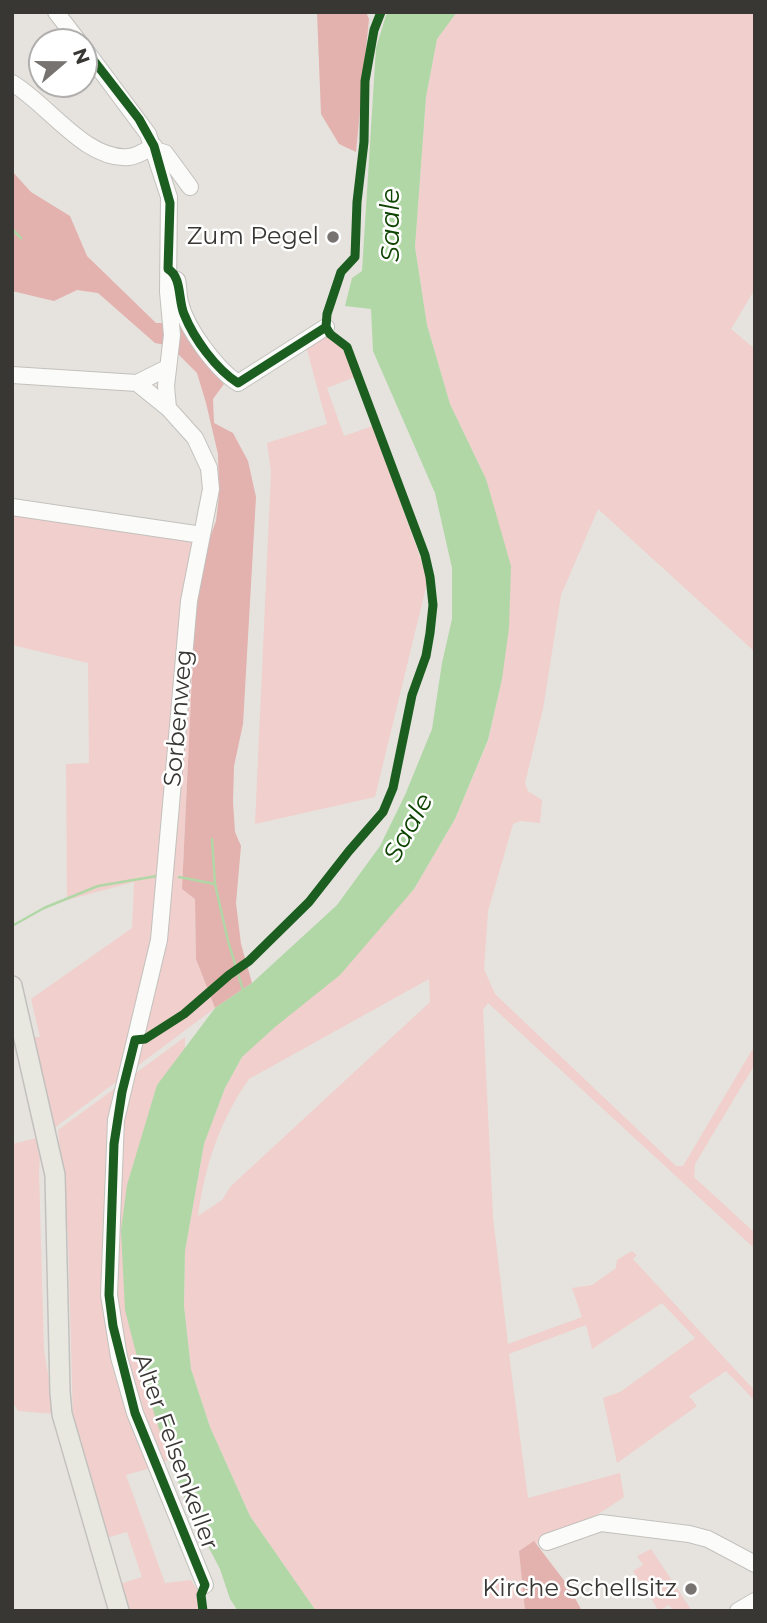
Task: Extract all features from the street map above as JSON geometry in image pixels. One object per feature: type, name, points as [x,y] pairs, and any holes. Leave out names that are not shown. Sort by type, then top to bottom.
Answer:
[{"type":"main road","points":[[12,986],[55,1175],[62,1414],[119,1611]]},
{"type":"street","points":[[56,12],[68,28]]},
{"type":"street","points":[[98,66],[139,119],[155,148],[170,203],[168,269],[172,335],[167,370],[168,408]]},
{"type":"street","points":[[12,83],[84,141],[107,154],[132,157],[155,148],[165,153],[190,187]]},
{"type":"street","points":[[168,269],[174,273],[177,281],[179,300],[185,316],[207,352],[219,368],[238,383],[326,327]]},
{"type":"street","points":[[12,375],[137,383],[167,370]]},
{"type":"street","name":"Sorbenweg","points":[[135,1040],[159,940],[189,601],[211,498],[209,468],[195,438],[168,408],[137,383]]},
{"type":"street","points":[[12,508],[202,535]]},
{"type":"street","name":"Alter Felsenkeller","points":[[135,1040],[121,1092],[114,1144],[109,1284],[113,1326],[135,1413],[205,1584]]},
{"type":"street","points":[[547,1542],[601,1524],[708,1539],[755,1564]]},
{"type":"street","points":[[738,1611],[755,1601]]},
{"type":"shaded area","points":[[317,12],[366,12],[369,19],[356,152],[339,144],[321,114]]},
{"type":"shaded area","points":[[457,12],[755,12],[755,289],[731,329],[755,349],[755,652],[598,509],[561,595],[543,709],[525,783],[528,791],[542,800],[540,823],[520,821],[513,824],[488,911],[484,969],[495,994],[676,1166],[683,1166],[755,1045],[755,1064],[695,1164],[694,1177],[755,1233],[755,1249],[488,1003],[483,1010],[493,1217],[508,1344],[582,1317],[572,1288],[592,1285],[616,1268],[617,1260],[632,1251],[637,1255],[633,1259],[755,1391],[755,1401],[726,1371],[689,1396],[697,1406],[617,1463],[603,1398],[620,1392],[695,1338],[662,1303],[592,1349],[586,1325],[509,1354],[528,1498],[620,1473],[624,1497],[588,1521],[536,1544],[534,1542],[519,1551],[525,1611],[316,1611],[250,1516],[210,1427],[191,1369],[184,1306],[185,1251],[204,1144],[225,1088],[242,1057],[414,889],[455,819],[488,741],[502,679],[486,479],[450,404],[427,325],[415,247],[426,97],[437,39]],"holes":[[[429,979],[430,1002],[231,1186],[222,1200],[198,1216],[215,1144],[249,1079]]]},
{"type":"shaded area","points":[[12,171],[31,192],[70,216],[87,256],[156,323],[183,323],[209,368],[224,384],[213,399],[214,423],[233,433],[248,461],[256,497],[243,724],[234,766],[233,802],[235,832],[241,846],[236,903],[241,944],[252,983],[215,1008],[196,959],[195,899],[182,889],[195,612],[208,543],[216,521],[219,495],[218,454],[206,403],[197,373],[170,346],[155,343],[98,293],[77,290],[54,301],[12,291]]},
{"type":"shaded area","points":[[325,332],[344,350],[355,377],[327,388],[344,436],[373,426],[428,579],[375,797],[255,824],[271,472],[267,443],[327,424],[306,346]]},
{"type":"shaded area","points":[[12,514],[208,543],[195,612],[182,889],[195,899],[196,959],[215,1008],[41,1138],[39,1172],[44,1351],[55,1414],[18,1411],[12,1401],[12,1144],[41,1137],[12,1037],[40,1037],[31,999],[132,928],[134,882],[67,900],[66,764],[89,763],[88,663],[12,645]]},
{"type":"shaded area","points":[[185,1037],[185,1051],[157,1085],[142,1376],[170,1459],[126,1475],[165,1583],[191,1580],[210,1611],[125,1611],[117,1585],[142,1577],[127,1532],[103,1539],[73,1420],[68,1237],[58,1130]]},
{"type":"shaded area","points":[[534,1541],[569,1587],[582,1611],[525,1611],[519,1551]]},
{"type":"shaded area","points":[[651,1549],[692,1611],[673,1611],[669,1605],[659,1611],[633,1571],[643,1565],[637,1556]]},
{"type":"water","name":"Saale","points":[[387,12],[457,12],[437,39],[426,97],[415,247],[427,325],[450,404],[486,479],[511,566],[509,628],[502,679],[488,740],[455,819],[414,889],[340,975],[242,1057],[225,1088],[204,1144],[185,1251],[184,1306],[191,1369],[210,1427],[250,1516],[316,1611],[238,1611],[230,1599],[220,1569],[190,1512],[168,1456],[142,1376],[125,1310],[121,1230],[127,1185],[157,1085],[215,1008],[252,983],[337,905],[380,846],[405,795],[432,729],[452,619],[452,568],[435,493],[373,351],[371,309],[345,306],[352,278],[362,271],[376,48]]},
{"type":"waterway","points":[[12,229],[21,238]]},
{"type":"waterway","points":[[212,839],[215,884],[243,990]]},
{"type":"waterway","points":[[12,926],[44,908],[98,886],[157,876]]},
{"type":"waterway","points":[[179,877],[215,884]]},
{"type":"cycle path","points":[[203,1611],[201,1595],[205,1585],[135,1413],[113,1326],[109,1295],[114,1144],[122,1092],[135,1040],[145,1039],[184,1014],[249,961],[309,902],[383,812],[393,788],[412,695],[426,656],[433,605],[425,555],[347,347],[330,334],[326,327],[327,314],[341,272],[355,257],[357,202],[364,142],[365,81],[374,30],[381,12]]},
{"type":"cycle path","points":[[98,66],[139,119],[154,146],[170,203],[168,269],[176,277],[188,324],[214,362],[238,383],[326,327]]},
{"type":"place","name":"Zum Pegel","points":[[333,237]]},
{"type":"place","name":"Kirche Schellsitz","points":[[691,1589]]}]
